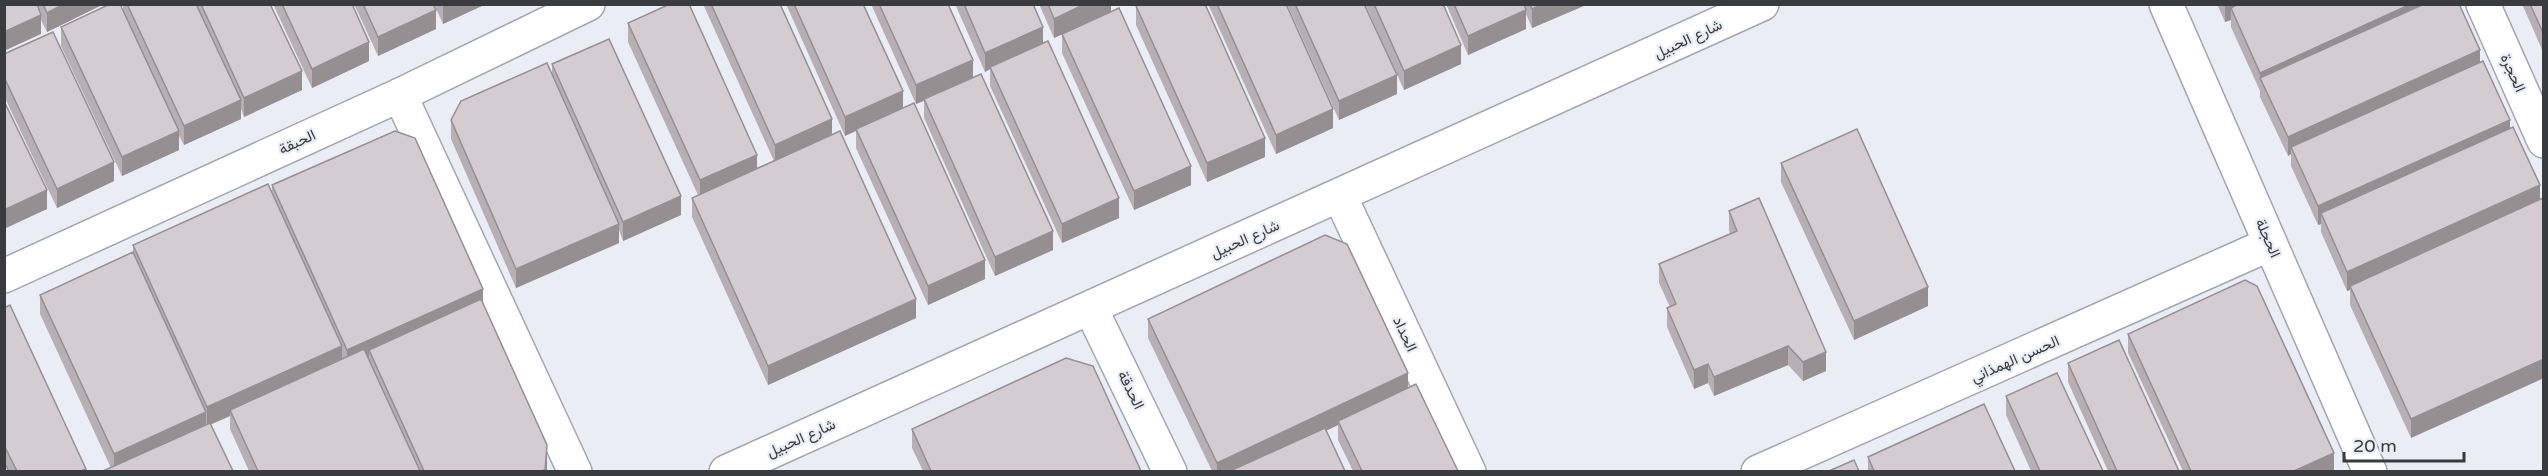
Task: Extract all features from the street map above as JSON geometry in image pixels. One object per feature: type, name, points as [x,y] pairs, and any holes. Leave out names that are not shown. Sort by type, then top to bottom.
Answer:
[{"type":"street","name":"الحبقة","points":[[4,276],[400,95],[588,4]]},
{"type":"street","name":"شارع الحبيل","points":[[726,471],[1091,309],[1762,4]]},
{"type":"street","name":"الحجلة","points":[[2166,4],[2370,471]]},
{"type":"street","name":"الحجرة","points":[[2482,4],[2539,120]]},
{"type":"street","points":[[400,95],[575,471]]},
{"type":"street","name":"الحداد","points":[[1340,195],[1469,471]]},
{"type":"street","name":"الحسن الهمذاني","points":[[1758,471],[2270,244]]},
{"type":"street","name":"الحدقة","points":[[1091,309],[1170,471]]},
{"type":"building","points":[[4,4],[37,4],[41,15],[4,32]]},
{"type":"building","points":[[43,4],[64,4],[47,13]]},
{"type":"building","points":[[110,4],[120,4],[179,131],[122,157],[61,27]]},
{"type":"building","points":[[127,4],[196,4],[241,100],[184,126]]},
{"type":"building","points":[[201,4],[270,4],[302,71],[244,98]]},
{"type":"building","points":[[282,4],[352,4],[369,42],[312,69]]},
{"type":"building","points":[[363,4],[433,4],[436,10],[378,37]]},
{"type":"building","points":[[670,4],[689,4],[757,155],[700,180],[628,23]]},
{"type":"building","points":[[711,4],[780,4],[832,119],[775,145]]},
{"type":"building","points":[[794,4],[863,4],[903,91],[845,117]]},
{"type":"building","points":[[879,4],[948,4],[973,60],[916,85]]},
{"type":"building","points":[[964,4],[1033,4],[1043,27],[985,53]]},
{"type":"building","points":[[1048,4],[1085,4],[1054,19]]},
{"type":"building","points":[[1139,4],[1205,4],[1265,138],[1207,163],[1136,6]]},
{"type":"building","points":[[1217,4],[1286,4],[1333,109],[1276,135]]},
{"type":"building","points":[[1295,4],[1364,4],[1397,75],[1339,101]]},
{"type":"building","points":[[1374,4],[1443,4],[1461,45],[1404,71]]},
{"type":"building","points":[[1454,4],[1524,4],[1526,10],[1468,36]]},
{"type":"building","points":[[1530,4],[1543,4],[1532,9]]},
{"type":"building","points":[[2238,4],[2411,4],[2260,73],[2231,8]]},
{"type":"building","points":[[2424,4],[2459,4],[2480,50],[2288,137],[2260,78]]},
{"type":"building","points":[[2530,4],[2544,4],[2544,35]]},
{"type":"building","points":[[1119,8],[1191,166],[1134,191],[1062,34]]},
{"type":"building","points":[[53,32],[114,162],[57,189],[4,77],[4,54]]},
{"type":"building","points":[[609,39],[681,196],[623,222],[552,64]]},
{"type":"building","points":[[1048,41],[1119,198],[1062,224],[990,67]]},
{"type":"building","points":[[2483,61],[2510,120],[2318,206],[2291,147]]},
{"type":"building","points":[[547,63],[619,224],[516,269],[451,120],[461,101]]},
{"type":"building","points":[[981,74],[1053,231],[995,257],[924,99]]},
{"type":"building","points":[[4,101],[47,190],[4,210]]},
{"type":"building","points":[[914,103],[985,260],[928,286],[856,129]]},
{"type":"building","points":[[2513,127],[2540,185],[2347,272],[2321,213]]},
{"type":"building","points":[[1857,129],[1928,287],[1854,321],[1781,163]]},
{"type":"building","points":[[395,131],[415,138],[483,289],[347,350],[272,185]]},
{"type":"building","points":[[840,131],[916,299],[768,366],[692,198]]},
{"type":"building","points":[[268,184],[342,346],[207,407],[133,245]]},
{"type":"building","points":[[1759,198],[1826,352],[1803,362],[1788,346],[1714,377],[1708,364],[1694,370],[1667,308],[1676,304],[1659,264],[1737,231],[1729,211]]},
{"type":"building","points":[[2543,198],[2544,359],[2411,419],[2350,286]]},
{"type":"building","points":[[1325,235],[1347,244],[1408,373],[1217,463],[1148,319]]},
{"type":"building","points":[[133,252],[206,412],[114,454],[40,295]]},
{"type":"building","points":[[2245,280],[2257,286],[2334,453],[2294,471],[2191,471],[2128,334]]},
{"type":"building","points":[[481,299],[547,445],[545,470],[424,471],[369,350]]},
{"type":"building","points":[[10,305],[86,469],[81,471],[17,471],[4,445],[4,308]]},
{"type":"building","points":[[2119,340],[2179,471],[2117,471],[2068,363]]},
{"type":"building","points":[[364,349],[420,471],[258,471],[230,410]]},
{"type":"building","points":[[1066,358],[1093,366],[1141,471],[931,471],[912,429]]},
{"type":"building","points":[[2057,373],[2103,471],[2040,471],[2006,396]]},
{"type":"building","points":[[1416,384],[1458,471],[1362,471],[1338,421]]},
{"type":"building","points":[[1984,404],[2015,471],[1874,471],[1868,457]]},
{"type":"building","points":[[210,423],[233,471],[103,471]]},
{"type":"building","points":[[1325,428],[1345,471],[1230,471]]},
{"type":"building","points":[[1854,460],[1859,471],[1829,471]]}]
